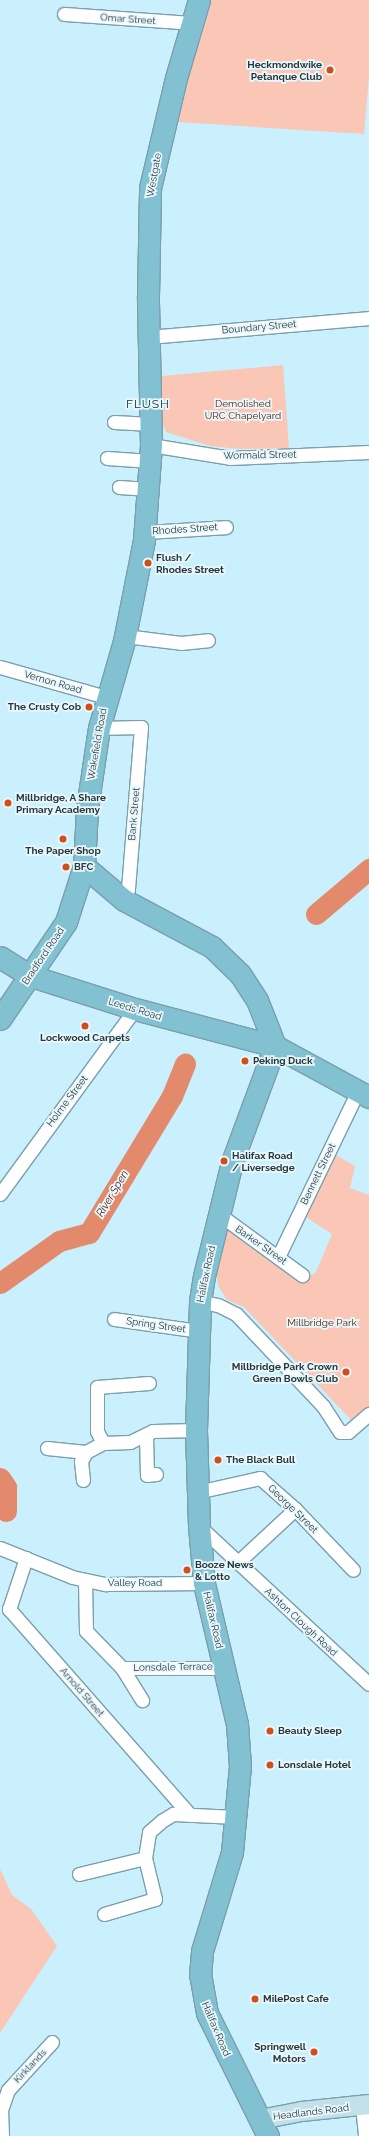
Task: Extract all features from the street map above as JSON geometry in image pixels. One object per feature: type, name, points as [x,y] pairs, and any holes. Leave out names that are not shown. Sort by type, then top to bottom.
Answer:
[{"type":"main road","name":"Westgate","points":[[150,379],[150,188],[199,0]]},
{"type":"main road","name":"Wakefield Road","points":[[84,866],[87,808],[99,728],[106,697],[125,636],[145,532],[151,424],[150,379]]},
{"type":"main road","points":[[84,866],[124,900],[212,947],[240,974],[257,1000],[276,1046]]},
{"type":"main road","name":"Bradford Road","points":[[0,1019],[31,976],[66,922],[84,866]]},
{"type":"main road","name":"Leeds Road","points":[[0,957],[31,976],[135,1009],[276,1046],[364,1094]]},
{"type":"main road","name":"Halifax Road","points":[[264,2128],[214,2029],[202,1998],[200,1975],[202,1951],[232,1852],[240,1766],[238,1731],[204,1583],[197,1492],[196,1430],[200,1301],[232,1162],[276,1046]]},
{"type":"street","name":"Omar Street","points":[[64,14],[192,23]]},
{"type":"street","name":"Boundary Street","points":[[149,337],[369,318]]},
{"type":"street","points":[[114,422],[151,424]]},
{"type":"street","name":"Wormald Street","points":[[107,458],[150,453],[230,458],[369,452]]},
{"type":"street","points":[[119,487],[148,489]]},
{"type":"street","name":"Rhodes Street","points":[[145,532],[226,526]]},
{"type":"street","points":[[125,636],[181,643],[208,640]]},
{"type":"street","name":"Vernon Road","points":[[0,667],[106,697]]},
{"type":"street","name":"Bank Street","points":[[99,728],[141,727],[128,889],[124,900]]},
{"type":"street","name":"Holme Street","points":[[0,1194],[135,1009]]},
{"type":"street","name":"Bennett Street","points":[[278,1257],[364,1094]]},
{"type":"street","name":"Barker Street","points":[[220,1215],[302,1275]]},
{"type":"street","points":[[200,1301],[218,1305],[236,1314],[322,1406],[340,1432],[344,1433],[369,1414]]},
{"type":"street","name":"Spring Street","points":[[114,1319],[199,1331]]},
{"type":"street","points":[[103,1443],[97,1431],[93,1384],[149,1383]]},
{"type":"street","points":[[83,1480],[81,1461],[86,1452],[103,1443],[130,1442],[153,1431],[196,1430]]},
{"type":"street","points":[[146,1435],[148,1475],[156,1474]]},
{"type":"street","points":[[47,1448],[86,1452]]},
{"type":"street","name":"George Street","points":[[197,1492],[260,1478],[295,1509],[353,1570]]},
{"type":"street","points":[[238,1562],[295,1509]]},
{"type":"street","name":"Ashton Clough Road","points":[[199,1526],[369,1684]]},
{"type":"street","name":"Valley Road","points":[[0,1548],[85,1580],[106,1584],[204,1583]]},
{"type":"street","name":"Arnold Street","points":[[26,1558],[9,1608],[190,1815]]},
{"type":"street","points":[[85,1580],[86,1631],[122,1668],[142,1700]]},
{"type":"street","name":"Lonsdale Terrace","points":[[122,1668],[212,1668],[223,1665]]},
{"type":"street","points":[[104,1914],[156,1899],[145,1858],[149,1832],[173,1814],[236,1817]]},
{"type":"street","points":[[79,1874],[145,1858]]},
{"type":"street","name":"Kirklands","points":[[2,2136],[0,2110],[8,2090],[52,2042]]},
{"type":"street","name":"Headlands Road","points":[[264,2128],[301,2111],[365,2105],[365,2136]]},
{"type":"green space","points":[[208,0],[369,0],[369,76],[364,134],[178,122]]},
{"type":"green space","name":"Demolished URC Chapelyard","points":[[283,365],[289,448],[240,449],[210,446],[166,432],[161,420],[162,376]]},
{"type":"green space","name":"Millbridge Park","points":[[334,1154],[355,1166],[350,1188],[369,1195],[369,1409],[353,1422],[244,1307],[227,1300],[219,1287],[213,1259],[220,1221],[299,1278],[308,1277],[316,1272],[332,1234],[304,1216]]},
{"type":"green space","points":[[0,1869],[12,1895],[31,1909],[57,1946],[0,2033]]},
{"type":"waterway","points":[[316,914],[369,869]]},
{"type":"waterway","name":"River Spen","points":[[0,1283],[59,1241],[89,1233],[172,1096],[185,1064]]},
{"type":"waterway","name":"River Spen","points":[[0,1478],[6,1487],[6,1511]]},
{"type":"place","name":"Heckmondwike Petanque Club","points":[[330,70]]},
{"type":"place","name":"Flush / Rhodes Street","points":[[148,563]]},
{"type":"place","name":"The Crusty Cob","points":[[89,707]]},
{"type":"place","name":"Millbridge, A Share Primary Academy","points":[[8,803]]},
{"type":"place","name":"The Paper Shop","points":[[63,839]]},
{"type":"place","name":"BFC","points":[[66,867]]},
{"type":"place","name":"Lockwood Carpets","points":[[85,1026]]},
{"type":"place","name":"Peking Duck","points":[[245,1061]]},
{"type":"place","name":"Halifax Road / Liversedge","points":[[224,1161]]},
{"type":"place","name":"Millbridge Park Crown Green Bowls Club","points":[[346,1372]]},
{"type":"place","name":"The Black Bull","points":[[218,1460]]},
{"type":"place","name":"Booze News & Lotto","points":[[187,1570]]},
{"type":"place","name":"Beauty Sleep","points":[[270,1731]]},
{"type":"place","name":"Lonsdale Hotel","points":[[270,1765]]},
{"type":"place","name":"MilePost Cafe","points":[[255,1999]]},
{"type":"place","name":"Springwell Motors","points":[[314,2052]]},
{"type":"district","name":"FLUSH","points":[[148,405]]}]
